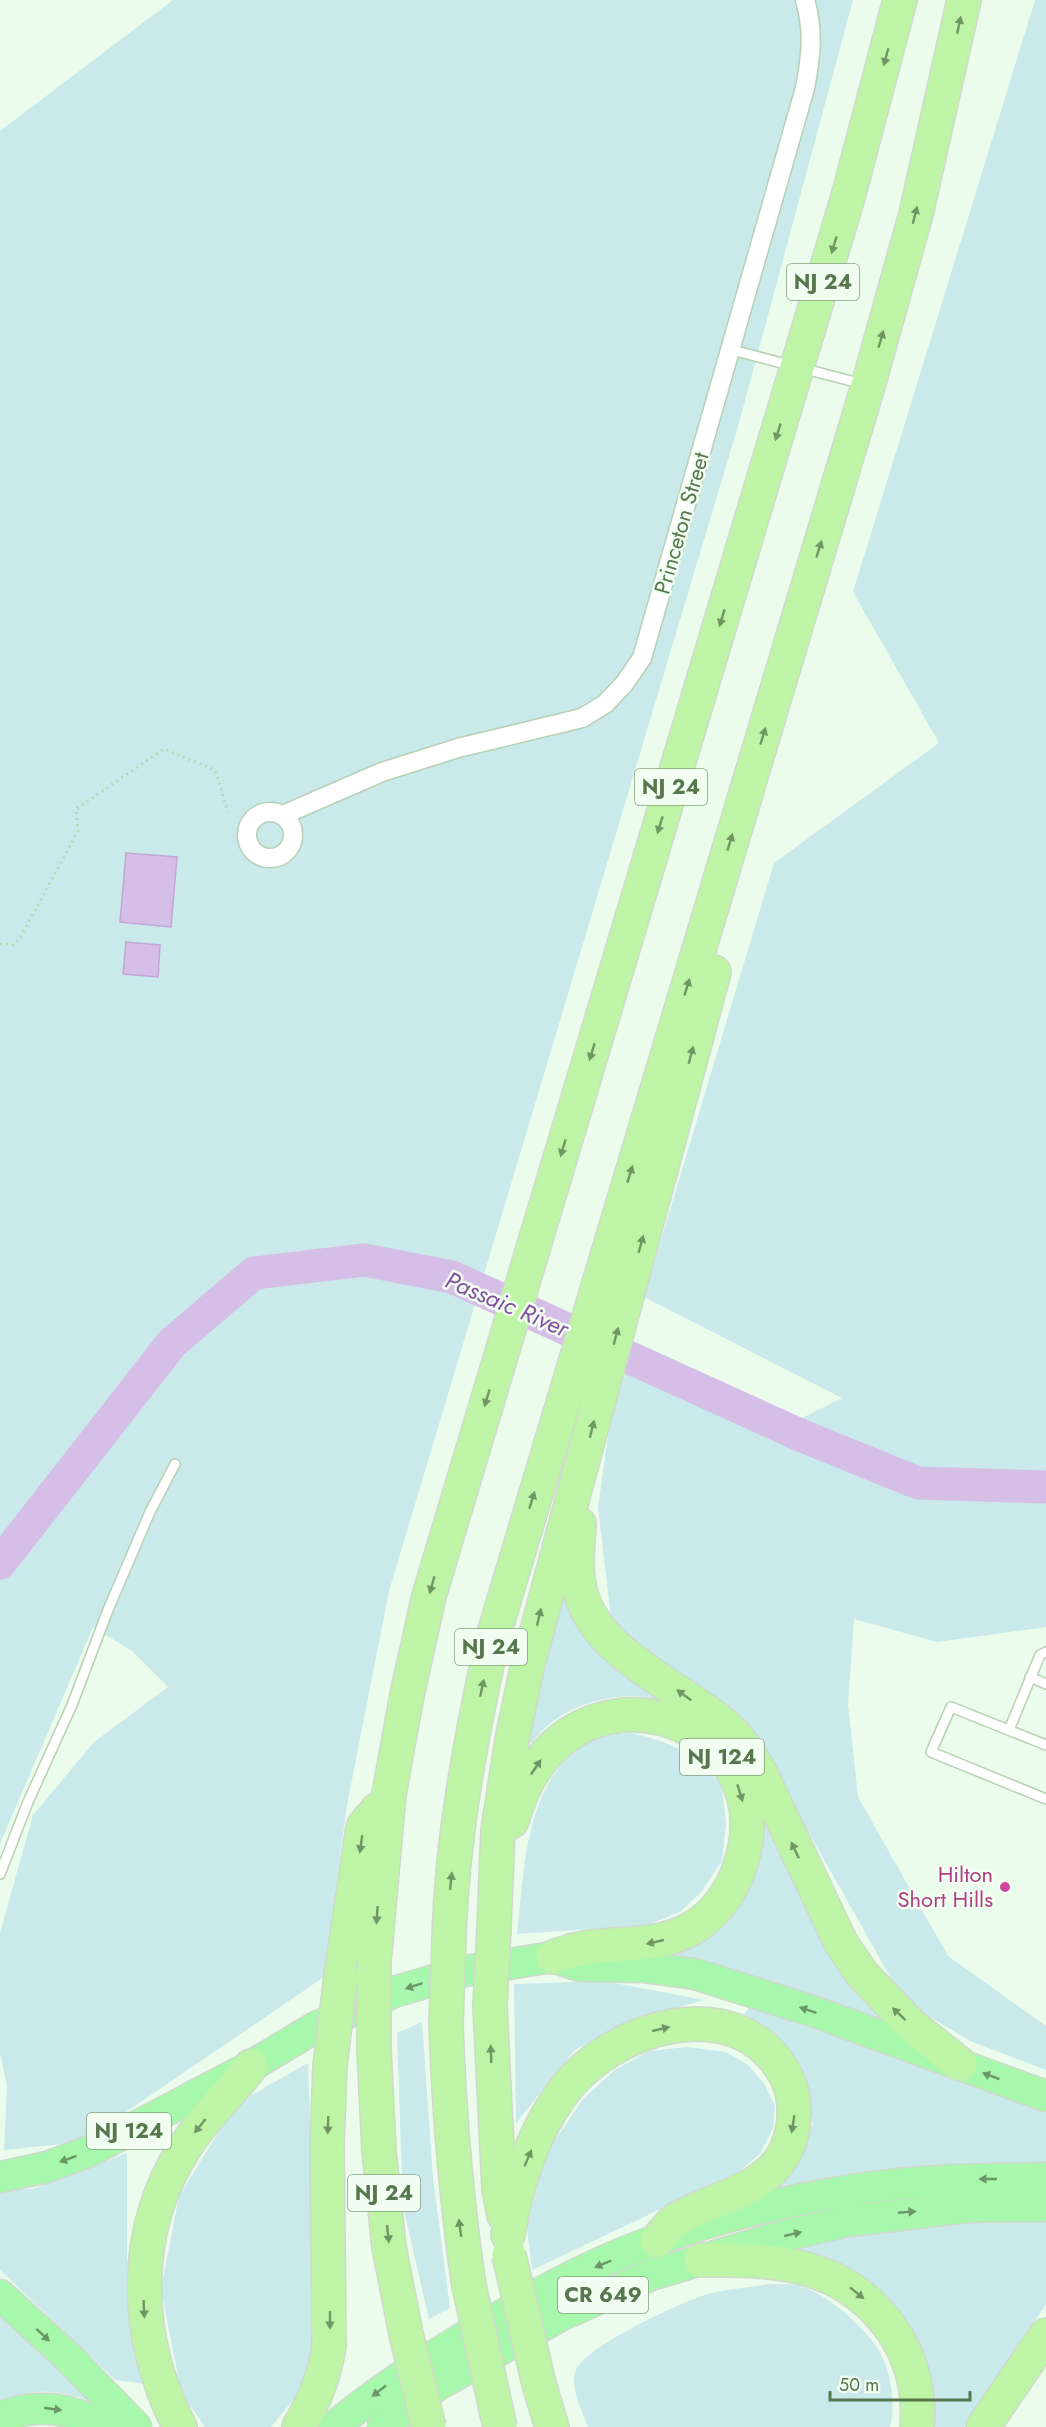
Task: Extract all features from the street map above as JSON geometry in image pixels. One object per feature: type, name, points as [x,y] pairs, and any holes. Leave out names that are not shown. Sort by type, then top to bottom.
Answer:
[{"type":"highway","name":"NJ 24","points":[[429,2427],[406,2334],[389,2247],[379,2151],[374,2050],[374,1962],[389,1794],[407,1695],[429,1596],[503,1342],[849,197],[900,0]]},
{"type":"highway","name":"NJ 24","points":[[500,2427],[469,2286],[457,2203],[446,2023],[450,1887],[458,1824],[493,1637],[574,1363],[610,1295],[715,892],[868,386],[916,214],[964,0]]},
{"type":"highway","points":[[497,1881],[498,1830],[512,1740],[543,1604],[606,1373],[610,1295]]},
{"type":"highway","points":[[582,1467],[577,1564],[581,1595],[588,1613],[618,1647],[716,1719],[744,1746],[759,1772],[846,1951],[887,2003],[960,2064]]},
{"type":"highway","name":"NJ 124","points":[[552,2427],[538,2384],[509,2245],[500,2189],[490,2006],[497,1881],[522,1791],[535,1767],[570,1732],[609,1716],[642,1713],[683,1726],[719,1754],[740,1789],[747,1824],[744,1854],[736,1877],[712,1913],[690,1929],[669,1938],[645,1944],[580,1948],[553,1957]]},
{"type":"highway","points":[[298,2427],[310,2407],[326,2369],[329,2345],[327,2145],[330,2066],[341,1976],[363,1827],[389,1794]]},
{"type":"highway","points":[[509,2245],[520,2178],[548,2115],[560,2095],[594,2060],[630,2038],[669,2027],[693,2024],[721,2026],[742,2033],[764,2045],[776,2058],[789,2083],[794,2114],[787,2149],[778,2163],[757,2182],[676,2219],[657,2241]]},
{"type":"highway","points":[[180,2427],[160,2384],[146,2332],[144,2287],[150,2230],[165,2184],[186,2146],[204,2121],[231,2094],[251,2066]]},
{"type":"highway","points":[[701,2260],[759,2260],[782,2263],[831,2277],[853,2289],[884,2319],[908,2360],[917,2394],[917,2427]]},
{"type":"highway","points":[[983,2427],[1046,2335]]},
{"type":"main road","points":[[553,1957],[580,1966],[642,1967],[695,1974],[815,2012],[1046,2096]]},
{"type":"main road","name":"NJ 124","points":[[0,2177],[47,2167],[90,2151],[251,2066],[316,2027],[394,1992],[465,1971],[553,1957]]},
{"type":"main road","name":"CR 649","points":[[334,2427],[391,2382],[460,2339],[560,2282],[657,2241],[748,2212],[818,2196],[918,2181],[1046,2178]]},
{"type":"main road","name":"CR 649","points":[[383,2427],[438,2385],[560,2316],[651,2275],[782,2236],[849,2221],[968,2207],[1046,2206]]},
{"type":"main road","points":[[0,2295],[68,2357],[136,2427]]},
{"type":"main road","points":[[0,2417],[34,2407],[51,2407],[72,2412],[104,2427]]},
{"type":"street","name":"Princeton Street","points":[[283,815],[382,771],[458,748],[582,718],[605,704],[624,684],[642,658],[806,88],[813,47],[812,21],[805,0]]},
{"type":"lane","points":[[732,350],[868,386]]},
{"type":"lane","points":[[0,1875],[28,1802],[72,1705],[108,1610],[150,1512],[175,1464]]},
{"type":"lane","points":[[1009,1730],[1040,1655],[1046,1652]]},
{"type":"lane","points":[[1030,1677],[1046,1684]]},
{"type":"lane","points":[[1046,1745],[951,1707],[931,1752],[1046,1799]]},
{"type":"path","points":[[0,944],[13,945],[20,938],[78,831],[76,809],[164,749],[215,770],[228,812]]},
{"type":"shaded area","points":[[173,0],[853,0],[739,423],[389,1591],[347,1805],[324,1977],[82,2142],[4,2150],[7,2086],[0,2053],[0,1933],[33,1815],[94,1742],[168,1687],[132,1651],[93,1627],[0,1844],[0,131]]},
{"type":"shaded area","points":[[1035,0],[1046,0],[1046,1627],[937,1642],[854,1619],[848,1704],[858,1797],[948,1956],[1046,2026],[1046,2070],[970,2041],[904,2001],[754,1736],[612,1626],[598,1507],[611,1416],[626,1372],[774,1432],[842,1398],[644,1297],[774,863],[939,743],[853,592]]},
{"type":"shaded area","points":[[126,853],[177,857],[171,927],[120,922]]},
{"type":"shaded area","points":[[126,942],[160,945],[158,977],[123,974]]},
{"type":"shaded area","points":[[564,1581],[674,1707],[643,1697],[612,1697],[566,1713],[541,1731],[532,1743],[527,1742]]},
{"type":"shaded area","points":[[630,1733],[671,1745],[690,1756],[722,1784],[726,1824],[722,1861],[701,1892],[680,1912],[647,1925],[517,1934],[527,1851],[542,1796],[555,1773],[574,1753],[598,1738]]},
{"type":"shaded area","points":[[760,1815],[767,1817],[884,2018],[883,2020],[662,1957],[689,1944]]},
{"type":"shaded area","points":[[604,1981],[704,2000],[633,2020],[575,2050],[516,2123],[514,1984]]},
{"type":"shaded area","points":[[755,2002],[1046,2110],[1046,2163],[946,2166],[760,2197],[806,2127],[813,2126],[807,2090],[795,2060],[775,2035],[744,2014]]},
{"type":"shaded area","points":[[422,2022],[433,2177],[450,2308],[429,2319],[403,2207],[397,2033]]},
{"type":"shaded area","points":[[687,2047],[726,2052],[747,2064],[764,2083],[775,2106],[773,2128],[760,2154],[737,2173],[532,2270],[527,2228],[546,2153],[584,2098],[615,2070],[649,2051]]},
{"type":"shaded area","points":[[308,2063],[317,2324],[311,2378],[271,2427],[205,2427],[181,2392],[161,2289],[179,2196],[236,2104]]},
{"type":"shaded area","points":[[127,2153],[127,2289],[145,2384],[115,2380],[0,2270],[0,2189],[32,2189]]},
{"type":"shaded area","points":[[1046,2218],[1046,2304],[964,2427],[927,2427],[924,2374],[797,2251],[797,2245],[858,2232],[952,2222]]},
{"type":"shaded area","points":[[768,2284],[789,2284],[812,2290],[837,2306],[872,2340],[885,2363],[889,2379],[892,2395],[890,2427],[588,2427],[577,2399],[574,2377],[583,2361],[596,2350],[655,2316],[705,2295]]},
{"type":"shaded area","points":[[0,2311],[102,2405],[74,2396],[51,2392],[29,2393],[0,2400]]},
{"type":"waterway","name":"Passaic River","points":[[0,1563],[172,1343],[254,1273],[364,1260],[452,1277],[800,1435],[918,1483],[1046,1487]]},
{"type":"place","name":"Hilton Short Hills","points":[[1005,1887]]}]
